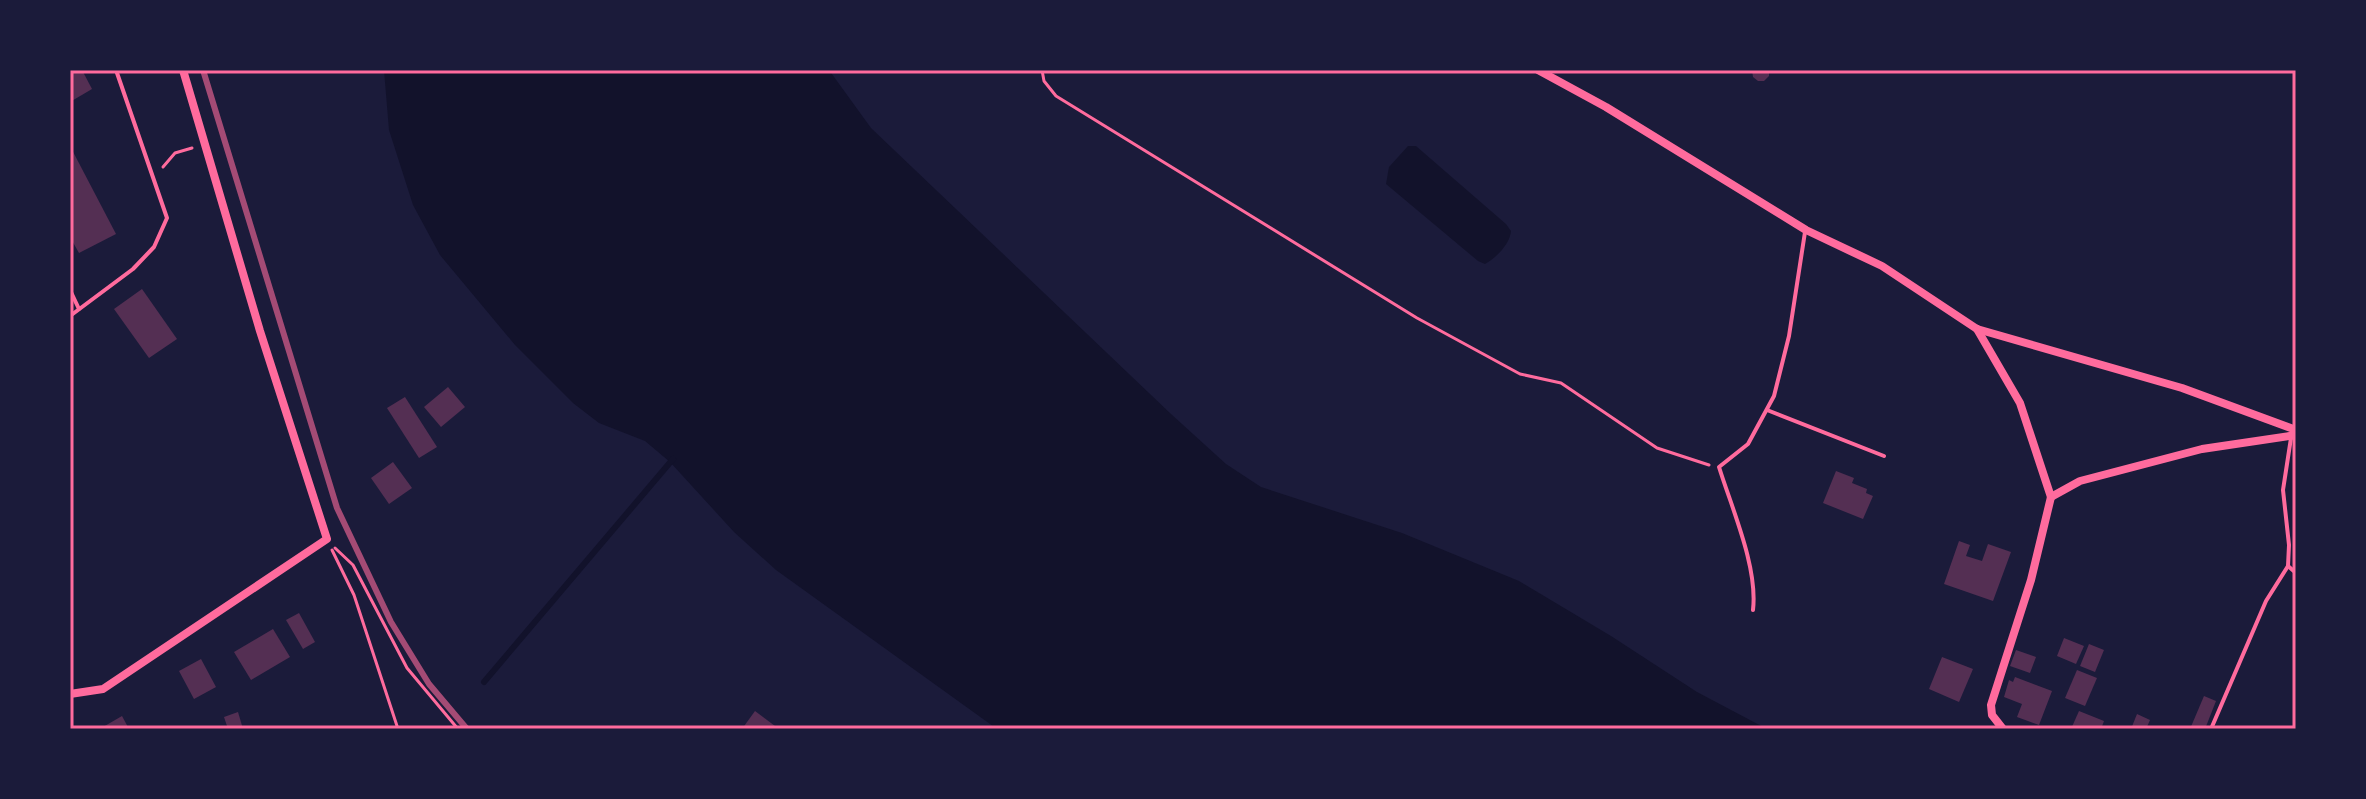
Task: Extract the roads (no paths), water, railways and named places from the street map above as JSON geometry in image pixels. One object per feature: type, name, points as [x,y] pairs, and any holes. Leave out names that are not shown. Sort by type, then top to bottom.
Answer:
[{"type":"street","points":[[70,694],[103,689],[327,539],[260,331],[183,70]]},
{"type":"street","points":[[1538,70],[1606,107],[1806,230],[1882,266],[1977,329],[2182,388],[2295,434]]},
{"type":"street","points":[[1977,329],[2020,403],[2051,497],[2031,580],[1991,705],[1992,715],[2003,729]]},
{"type":"street","points":[[2051,497],[2080,481],[2202,449],[2295,434]]},
{"type":"lane","points":[[70,316],[133,269],[154,247],[167,218],[116,70]]},
{"type":"lane","points":[[1753,610],[1755,593],[1746,555],[1719,467],[1748,444],[1774,396],[1789,336],[1806,230]]},
{"type":"lane","points":[[70,290],[79,309]]},
{"type":"lane","points":[[1767,410],[1884,456]]},
{"type":"lane","points":[[2211,729],[2266,601],[2288,566],[2283,490],[2295,434]]},
{"type":"lane","points":[[2288,566],[2296,573]]},
{"type":"waterway","points":[[484,682],[673,459]]},
{"type":"railway","points":[[203,70],[337,508],[391,622],[429,684],[467,729]]}]
